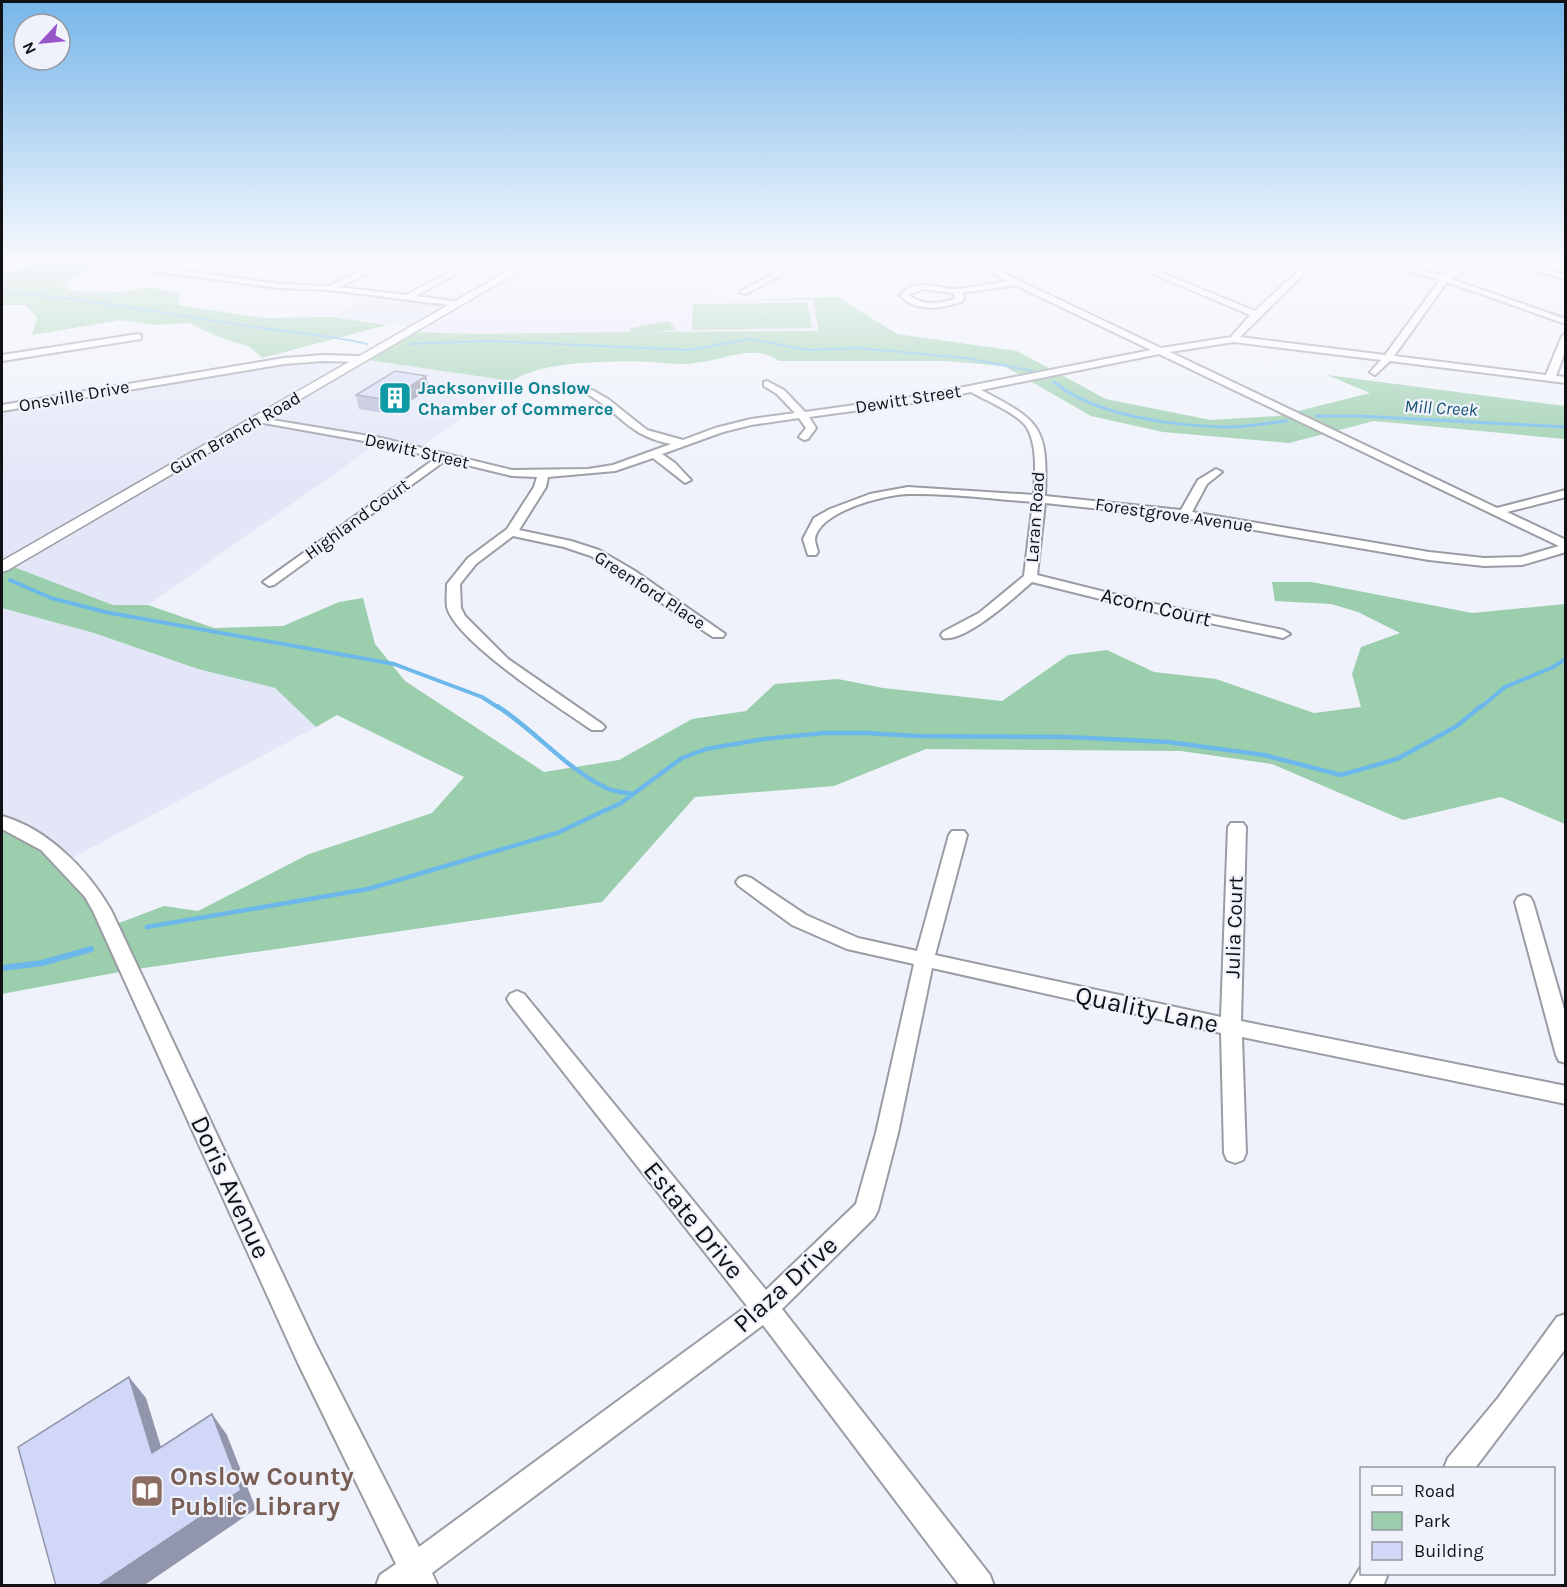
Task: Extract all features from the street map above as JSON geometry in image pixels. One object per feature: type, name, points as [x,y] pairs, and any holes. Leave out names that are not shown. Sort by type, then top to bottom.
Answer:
[{"type":"main road","name":"Gum Branch Road","points":[[2,567],[401,336]]},
{"type":"street","name":"Forestgrove Avenue","points":[[1129,336],[1566,546]]},
{"type":"street","points":[[1375,372],[1388,358],[1402,336]]},
{"type":"street","points":[[1550,378],[1566,336]]},
{"type":"street","points":[[2,358],[138,337]]},
{"type":"street","name":"Dewitt Street","points":[[258,419],[381,441],[512,473],[543,474],[615,468],[656,455],[719,430],[751,422],[919,399],[1160,351],[1234,339],[1566,380]]},
{"type":"street","name":"Onsville Drive","points":[[2,408],[284,361],[323,358],[361,359]]},
{"type":"street","points":[[767,384],[782,391],[802,415],[811,428],[804,437]]},
{"type":"street","name":"Laran Road","points":[[948,635],[984,615],[1030,577],[1040,499],[1038,441],[1030,424],[973,389]]},
{"type":"street","points":[[592,393],[604,399],[638,429],[656,438],[685,444]]},
{"type":"street","points":[[656,455],[671,465],[685,480]]},
{"type":"street","name":"Highland Court","points":[[269,582],[445,456]]},
{"type":"street","points":[[1185,514],[1202,482],[1216,472]]},
{"type":"street","points":[[543,474],[535,497],[511,532],[472,561],[453,584],[454,608],[459,618],[503,662],[597,727]]},
{"type":"street","name":"Forestgrove Avenue","points":[[812,552],[809,538],[818,521],[834,511],[870,497],[908,490],[1040,499],[1185,514],[1429,556],[1484,562],[1522,561],[1566,546]]},
{"type":"street","points":[[1495,512],[1566,493]]},
{"type":"street","name":"Greenford Place","points":[[511,532],[567,543],[595,553],[718,634]]},
{"type":"street","name":"Acorn Court","points":[[1030,577],[1144,606],[1283,634]]},
{"type":"street","name":"Doris Avenue","points":[[2,822],[47,846],[91,892],[102,910],[307,1354],[419,1576]]},
{"type":"street","name":"Julia Court","points":[[1236,1153],[1231,1027],[1238,827]]},
{"type":"street","name":"Plaza Drive","points":[[391,1586],[419,1576],[765,1308],[866,1210],[887,1133],[924,961],[958,835]]},
{"type":"street","name":"Quality Lane","points":[[745,882],[799,920],[854,944],[1231,1027],[1566,1095]]},
{"type":"street","points":[[1524,902],[1566,1055]]},
{"type":"street","name":"Estate Drive","points":[[517,999],[765,1308],[979,1586]]},
{"type":"street","points":[[1459,1467],[1507,1407],[1566,1326]]},
{"type":"shaded area","points":[[361,359],[512,381],[418,450],[381,441],[148,605],[113,605],[6,564],[2,567],[2,408],[295,360]]},
{"type":"shaded area","points":[[2,608],[94,633],[198,669],[275,688],[316,727],[63,863],[47,846],[2,822]]},
{"type":"green space","points":[[216,336],[345,336],[262,358],[250,347]]},
{"type":"green space","points":[[402,336],[912,336],[1017,351],[1106,399],[1211,420],[1278,416],[1370,393],[1327,375],[1565,406],[1565,439],[1374,421],[1289,443],[1163,432],[1091,416],[1004,366],[944,361],[779,361],[758,353],[748,353],[689,364],[619,362],[560,365],[526,374],[512,381],[361,359]]},
{"type":"green space","points":[[6,564],[113,605],[148,605],[214,628],[283,626],[339,602],[363,598],[375,644],[405,681],[544,772],[619,760],[692,719],[746,711],[775,684],[838,679],[883,688],[1002,701],[1068,655],[1107,650],[1154,672],[1216,679],[1314,713],[1361,707],[1352,674],[1361,647],[1400,633],[1358,612],[1331,604],[1275,601],[1272,582],[1312,582],[1472,613],[1565,604],[1565,824],[1501,797],[1403,820],[1272,764],[1181,751],[926,749],[834,786],[695,797],[602,902],[130,970],[2,994],[2,822],[47,846],[111,926],[164,906],[198,911],[309,854],[432,813],[464,777],[337,715],[316,727],[275,688],[198,669],[94,633],[2,608],[2,567]]},
{"type":"building","points":[[395,371],[426,376],[388,400],[356,395]]},
{"type":"building","name":"Onslow County Public Library","points":[[129,1377],[152,1453],[212,1414],[241,1490],[97,1586],[56,1586],[18,1447]]},
{"type":"waterway","name":"Mill Creek","points":[[322,336],[367,344]]},
{"type":"waterway","name":"Mill Creek","points":[[409,344],[490,341],[690,350],[750,339],[807,350],[858,348],[965,358],[1033,371]]},
{"type":"waterway","name":"Mill Creek","points":[[1054,382],[1071,394],[1091,403],[1136,417],[1183,424],[1227,427],[1287,421]]},
{"type":"waterway","name":"Mill Creek","points":[[1316,416],[1359,416],[1566,427]]},
{"type":"waterway","points":[[10,580],[51,598],[105,612],[394,664],[482,697],[499,708]]},
{"type":"waterway","points":[[1480,708],[1505,687],[1551,668],[1566,659]]},
{"type":"waterway","points":[[497,706],[591,780],[609,789],[633,794]]},
{"type":"waterway","points":[[147,927],[368,889],[557,833],[621,803],[682,758],[706,749],[764,739],[824,733],[866,733],[917,736],[1067,737],[1168,742],[1264,755],[1341,775],[1397,759],[1457,726],[1481,706]]},
{"type":"waterway","points":[[2,968],[42,963],[91,949]]},
{"type":"place","name":"Jacksonville Onslow Chamber of Commerce","points":[[395,398]]},
{"type":"place","name":"Onslow County Public Library","points":[[147,1491]]}]
